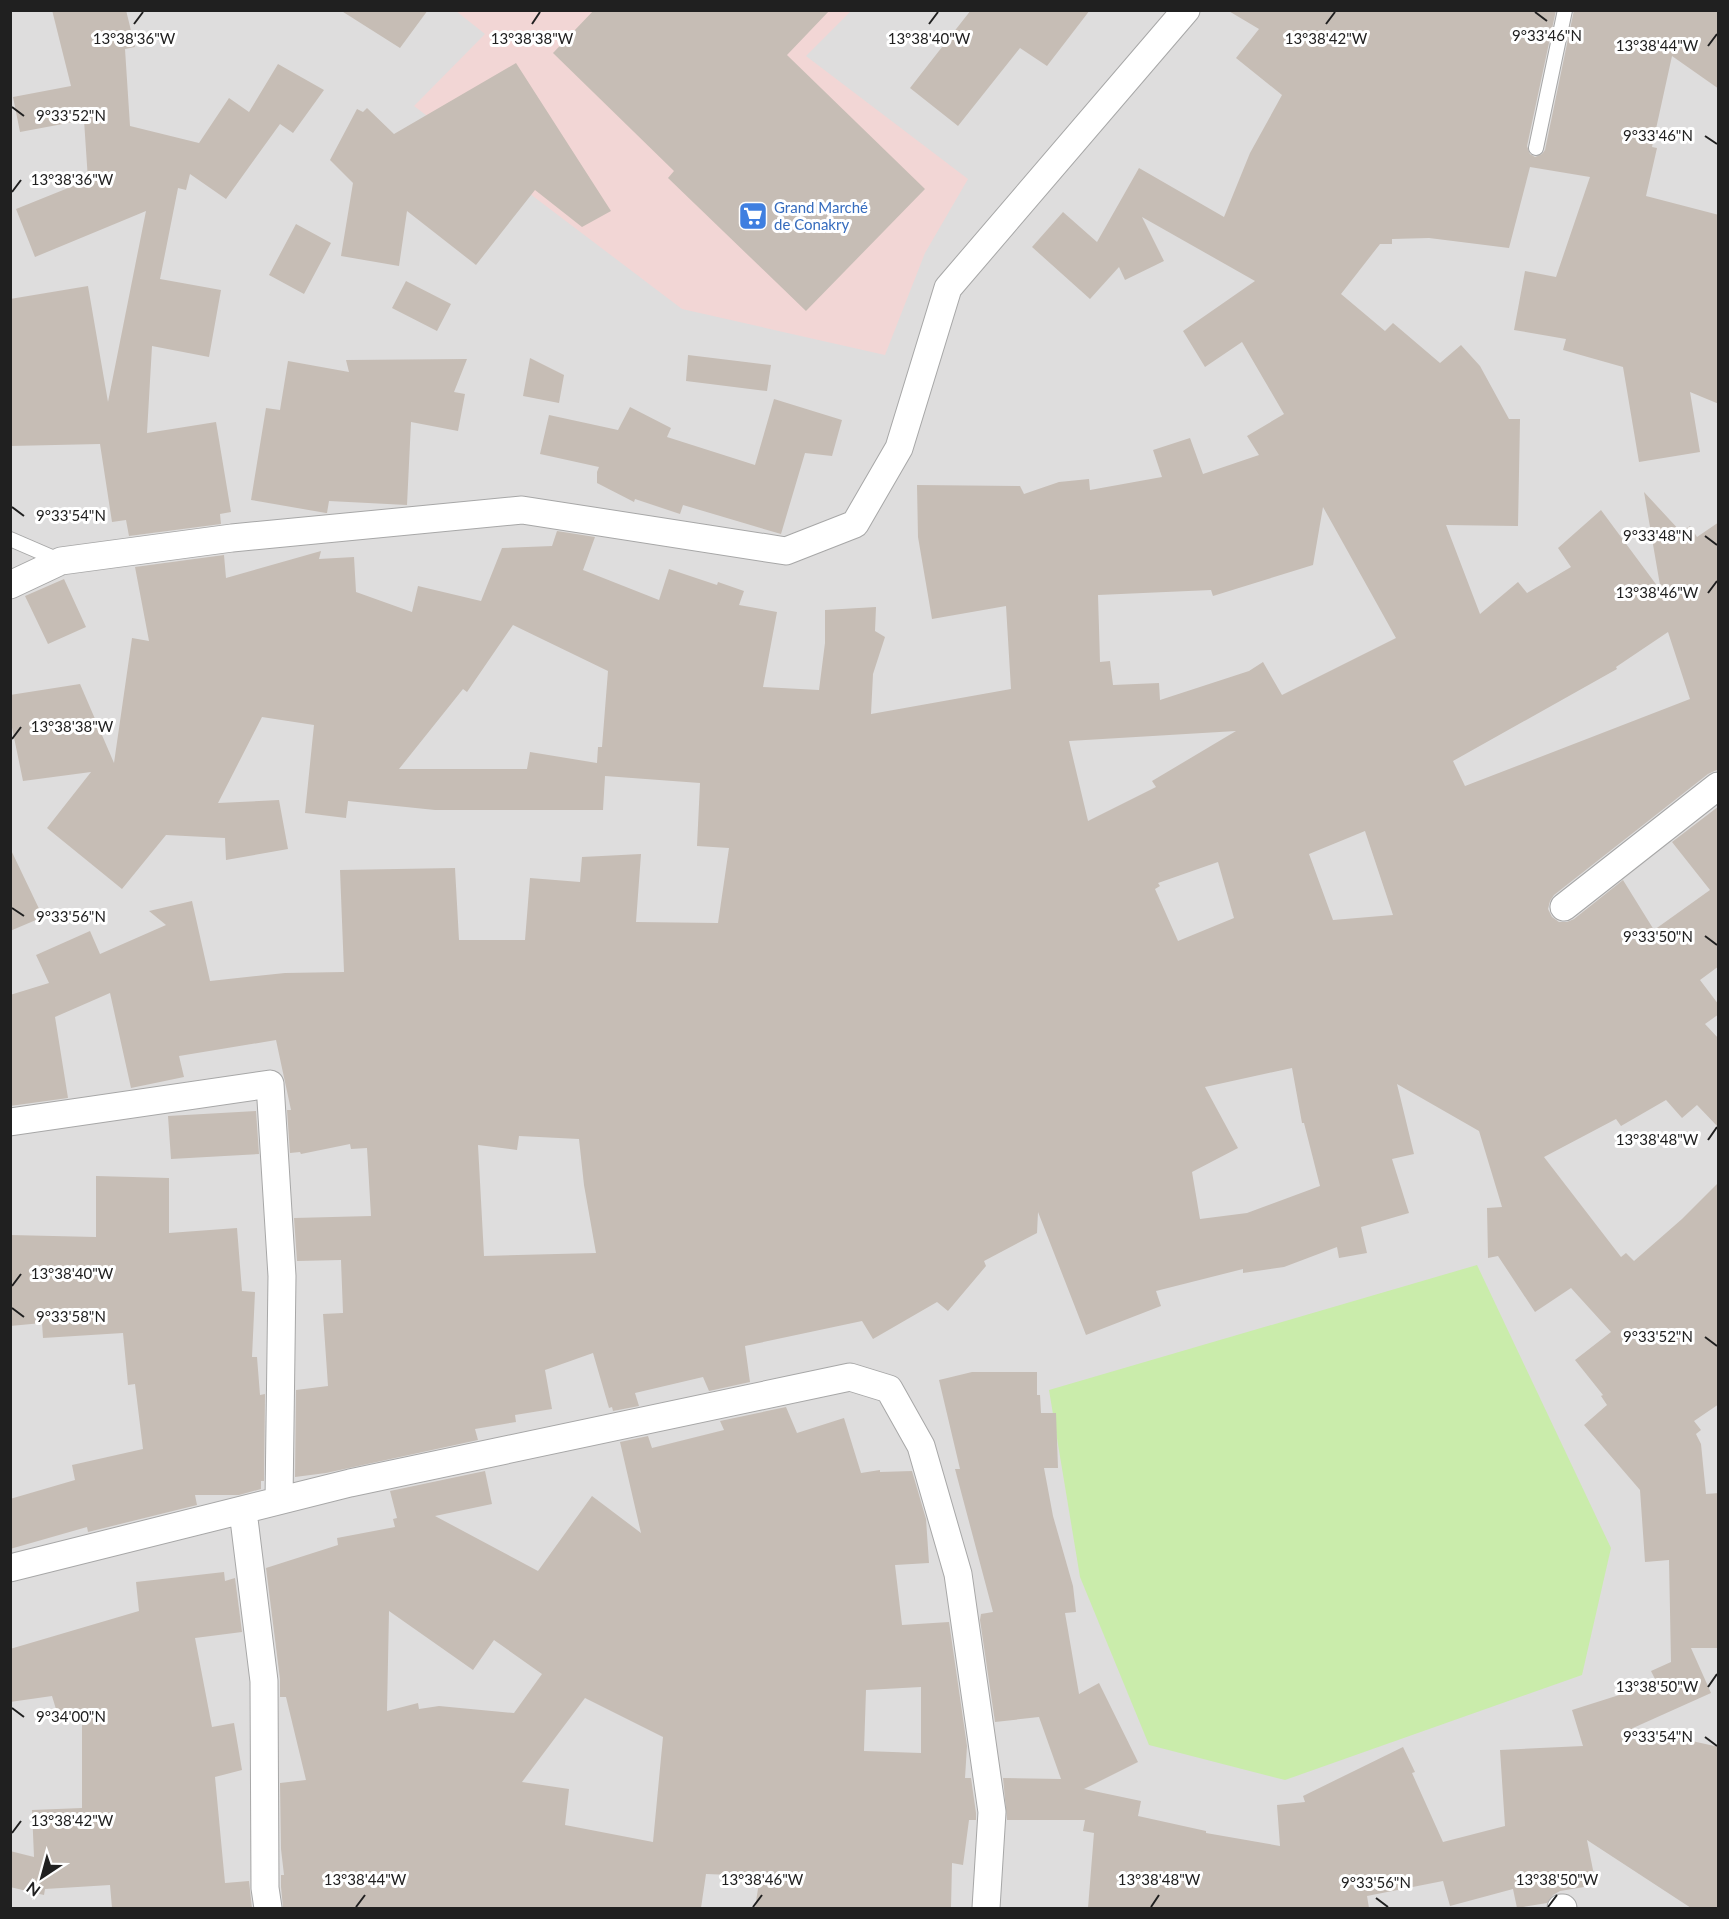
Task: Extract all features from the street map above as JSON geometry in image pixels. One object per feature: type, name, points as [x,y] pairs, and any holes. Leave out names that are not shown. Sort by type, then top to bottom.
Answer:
[{"type":"street","points":[[10,585],[61,561],[232,538],[522,510],[786,551],[855,524],[899,448],[948,288],[1186,10]]},
{"type":"street","points":[[1564,907],[1719,786]]},
{"type":"street","points":[[10,1122],[270,1084],[282,1276],[279,1500]]},
{"type":"street","points":[[10,1568],[350,1483],[850,1377],[889,1389],[921,1446],[958,1574],[992,1812],[986,1908]]},
{"type":"street","points":[[243,1511],[264,1681],[265,1888],[268,1908]]},
{"type":"lane","points":[[1536,148],[1565,10]]},
{"type":"lane","points":[[10,539],[61,561]]},
{"type":"shaded area","points":[[11,11],[1718,11],[1718,1908],[11,1908]]},
{"type":"shaded area","name":"Grand Marché de Conakry","points":[[456,11],[851,11],[806,56],[968,179],[925,253],[885,355],[682,309],[414,106],[485,34]]},
{"type":"green space","points":[[1477,1265],[1611,1548],[1582,1675],[1285,1780],[1149,1745],[1080,1577],[1049,1390]]},
{"type":"building","points":[[52,10],[126,10],[135,47],[125,49],[130,126],[199,143],[229,98],[249,112],[278,64],[324,90],[293,133],[280,124],[226,199],[190,174],[186,190],[178,188],[160,279],[221,290],[209,357],[152,346],[147,433],[216,422],[231,512],[220,514],[221,524],[129,536],[126,520],[112,522],[100,444],[10,446],[10,299],[88,286],[108,402],[146,211],[35,257],[16,209],[88,180],[84,120],[20,132],[13,97],[71,86]]},
{"type":"building","points":[[340,10],[428,10],[400,48]]},
{"type":"building","points":[[594,10],[830,10],[787,55],[925,189],[806,311],[668,178],[674,171],[553,53]]},
{"type":"building","points":[[971,10],[1090,10],[1047,66],[1020,48],[958,126],[910,88]]},
{"type":"building","points":[[1227,10],[1556,10],[1527,146],[1530,154],[1535,157],[1545,150],[1574,10],[1719,10],[1719,89],[1672,56],[1652,147],[1657,148],[1646,196],[1719,215],[1719,404],[1690,392],[1700,452],[1639,462],[1623,367],[1563,350],[1566,339],[1514,330],[1525,271],[1556,277],[1590,177],[1530,167],[1509,248],[1429,238],[1392,239],[1392,244],[1380,244],[1341,294],[1385,331],[1393,323],[1440,363],[1461,345],[1480,366],[1509,419],[1520,419],[1518,526],[1446,525],[1480,614],[1518,582],[1527,593],[1571,567],[1558,548],[1601,510],[1661,591],[1644,492],[1681,532],[1690,526],[1697,537],[1719,522],[1719,769],[1708,774],[1554,895],[1548,909],[1552,917],[1559,922],[1567,922],[1574,919],[1623,880],[1654,930],[1710,890],[1672,842],[1719,806],[1719,966],[1700,980],[1719,1005],[1719,1014],[1705,1024],[1719,1039],[1719,1128],[1697,1105],[1682,1118],[1666,1100],[1621,1126],[1616,1119],[1544,1157],[1621,1257],[1626,1253],[1634,1261],[1682,1219],[1719,1182],[1719,1404],[1694,1421],[1701,1430],[1696,1434],[1701,1444],[1706,1494],[1719,1493],[1719,1648],[1691,1648],[1711,1693],[1633,1728],[1719,1747],[1719,1908],[1691,1908],[1587,1840],[1596,1885],[1560,1891],[1553,1895],[1547,1903],[1517,1908],[1513,1889],[1450,1906],[1443,1881],[1367,1896],[1369,1908],[1088,1908],[1094,1833],[1083,1831],[1085,1820],[1007,1820],[1003,1778],[1061,1779],[1039,1717],[995,1722],[980,1620],[981,1614],[993,1612],[955,1469],[960,1469],[939,1380],[972,1372],[1037,1372],[1037,1395],[1040,1395],[1041,1413],[1056,1413],[1058,1468],[1044,1468],[1053,1516],[1073,1586],[1076,1612],[1065,1613],[1079,1694],[1099,1683],[1138,1762],[1084,1789],[1141,1801],[1138,1816],[1206,1831],[1206,1833],[1280,1846],[1277,1805],[1305,1802],[1303,1796],[1403,1747],[1443,1842],[1505,1826],[1500,1750],[1583,1746],[1572,1710],[1657,1683],[1651,1671],[1671,1662],[1669,1560],[1645,1562],[1640,1490],[1584,1425],[1607,1405],[1601,1396],[1603,1395],[1575,1360],[1611,1332],[1571,1288],[1535,1312],[1498,1256],[1488,1258],[1487,1208],[1502,1207],[1479,1131],[1397,1084],[1414,1154],[1392,1159],[1409,1213],[1361,1227],[1367,1253],[1339,1258],[1337,1247],[1284,1267],[1243,1273],[1243,1269],[1156,1291],[1161,1306],[1086,1335],[1038,1212],[1037,1233],[984,1261],[986,1266],[948,1311],[937,1302],[873,1339],[862,1321],[745,1346],[750,1382],[709,1391],[703,1377],[635,1393],[639,1406],[613,1411],[612,1407],[609,1408],[593,1353],[545,1370],[552,1409],[515,1415],[516,1422],[475,1429],[478,1440],[326,1473],[295,1477],[296,1390],[328,1386],[323,1314],[343,1313],[341,1260],[297,1261],[294,1218],[371,1216],[367,1148],[351,1149],[350,1144],[301,1154],[300,1152],[290,1153],[287,1110],[291,1110],[276,1040],[179,1056],[184,1077],[131,1088],[110,993],[55,1017],[68,1098],[10,1106],[10,995],[49,983],[36,955],[90,931],[100,954],[166,925],[149,911],[192,901],[210,981],[285,973],[344,972],[340,870],[455,868],[459,940],[525,940],[530,878],[580,882],[582,857],[641,854],[636,922],[718,923],[729,848],[697,846],[700,783],[605,776],[603,810],[435,810],[348,801],[346,818],[305,813],[314,725],[262,717],[218,803],[279,800],[288,849],[226,860],[225,838],[166,835],[122,889],[47,828],[91,772],[23,781],[10,718],[10,695],[80,684],[114,763],[132,638],[149,641],[135,567],[224,555],[226,578],[321,551],[319,559],[354,557],[356,592],[412,612],[418,586],[481,601],[502,548],[552,546],[557,531],[595,537],[583,570],[659,600],[669,569],[717,585],[718,582],[744,591],[739,605],[777,612],[763,687],[819,690],[825,643],[825,610],[876,607],[875,631],[885,637],[873,674],[871,714],[1011,689],[1006,606],[932,619],[918,537],[917,485],[1020,486],[1024,494],[1059,482],[1089,479],[1090,490],[1162,477],[1153,450],[1190,438],[1203,474],[1259,455],[1247,436],[1284,414],[1242,342],[1205,367],[1183,331],[1255,281],[1142,217],[1164,261],[1125,280],[1119,267],[1090,299],[1032,247],[1063,212],[1097,242],[1139,168],[1224,217],[1250,153],[1282,95],[1236,58],[1259,29]],"holes":[[[1323,507],[1396,638],[1282,695],[1263,662],[1249,671],[1160,700],[1159,683],[1113,685],[1110,661],[1100,662],[1098,595],[1211,590],[1213,596],[1313,565]],[[513,625],[608,671],[602,747],[598,747],[597,763],[530,752],[527,769],[399,769],[463,689],[467,692]],[[1668,632],[1690,699],[1465,786],[1453,761],[1617,669],[1616,667]],[[1236,731],[1152,781],[1156,787],[1088,821],[1069,741]],[[1365,831],[1393,915],[1333,920],[1309,854]],[[1218,862],[1234,918],[1178,941],[1155,889],[1160,886],[1158,883]],[[1292,1068],[1302,1123],[1304,1123],[1320,1186],[1247,1213],[1200,1219],[1192,1172],[1238,1148],[1205,1087]],[[519,1136],[579,1139],[584,1185],[596,1253],[484,1256],[478,1145],[517,1150]]]},
{"type":"building","points":[[516,63],[611,211],[582,227],[535,190],[476,265],[407,211],[399,266],[341,256],[353,183],[330,160],[357,109],[363,112],[367,108],[394,134]]},
{"type":"building","points":[[296,224],[331,243],[304,294],[269,275]]},
{"type":"building","points":[[406,281],[451,304],[437,331],[392,308]]},
{"type":"building","points":[[688,355],[771,365],[767,391],[686,381]]},
{"type":"building","points":[[530,358],[564,375],[559,403],[523,396]]},
{"type":"building","points":[[467,359],[454,392],[465,394],[458,431],[411,422],[407,505],[329,501],[326,513],[251,500],[266,408],[280,410],[288,361],[349,372],[346,360]]},
{"type":"building","points":[[774,399],[842,420],[832,456],[805,453],[781,534],[683,505],[680,514],[635,499],[634,502],[597,483],[599,467],[540,454],[549,415],[618,430],[630,407],[671,428],[667,437],[755,465]]},
{"type":"building","points":[[64,579],[86,627],[48,644],[25,596]]},
{"type":"building","points":[[10,848],[43,917],[10,931]]},
{"type":"building","points":[[256,1111],[259,1154],[171,1159],[168,1116]]},
{"type":"building","points":[[96,1176],[169,1178],[169,1233],[237,1228],[242,1291],[255,1292],[252,1357],[257,1357],[260,1395],[265,1394],[264,1481],[261,1481],[261,1489],[239,1495],[195,1495],[197,1505],[88,1532],[87,1527],[10,1549],[10,1499],[75,1480],[72,1465],[143,1449],[135,1384],[128,1385],[123,1333],[43,1338],[42,1323],[10,1326],[10,1235],[96,1237]]},
{"type":"building","points":[[786,1407],[797,1433],[844,1418],[861,1473],[880,1470],[880,1472],[912,1471],[926,1519],[929,1563],[895,1565],[902,1625],[949,1622],[967,1746],[965,1778],[971,1778],[976,1813],[976,1820],[969,1820],[963,1865],[952,1863],[951,1908],[755,1908],[760,1876],[706,1874],[701,1908],[283,1908],[280,1783],[306,1780],[286,1697],[280,1697],[280,1679],[266,1568],[338,1545],[337,1538],[395,1527],[393,1519],[397,1518],[390,1491],[485,1471],[492,1504],[435,1516],[538,1571],[592,1496],[641,1533],[620,1442],[648,1436],[652,1448],[724,1430],[720,1421]],"holes":[[[389,1611],[473,1670],[494,1640],[542,1674],[514,1713],[439,1706],[419,1709],[418,1703],[387,1711]],[[921,1687],[921,1753],[864,1751],[866,1690]],[[585,1698],[663,1737],[653,1842],[565,1825],[569,1789],[522,1782]]]},
{"type":"building","points":[[224,1572],[225,1581],[235,1578],[242,1632],[195,1638],[212,1727],[234,1723],[242,1770],[215,1777],[225,1883],[249,1881],[252,1908],[112,1908],[110,1885],[45,1889],[44,1895],[10,1887],[10,1851],[34,1857],[32,1810],[82,1808],[82,1713],[59,1719],[52,1696],[10,1702],[10,1649],[139,1611],[136,1582]]},
{"type":"place","name":"Grand Marché de Conakry","points":[[753,216]]}]
